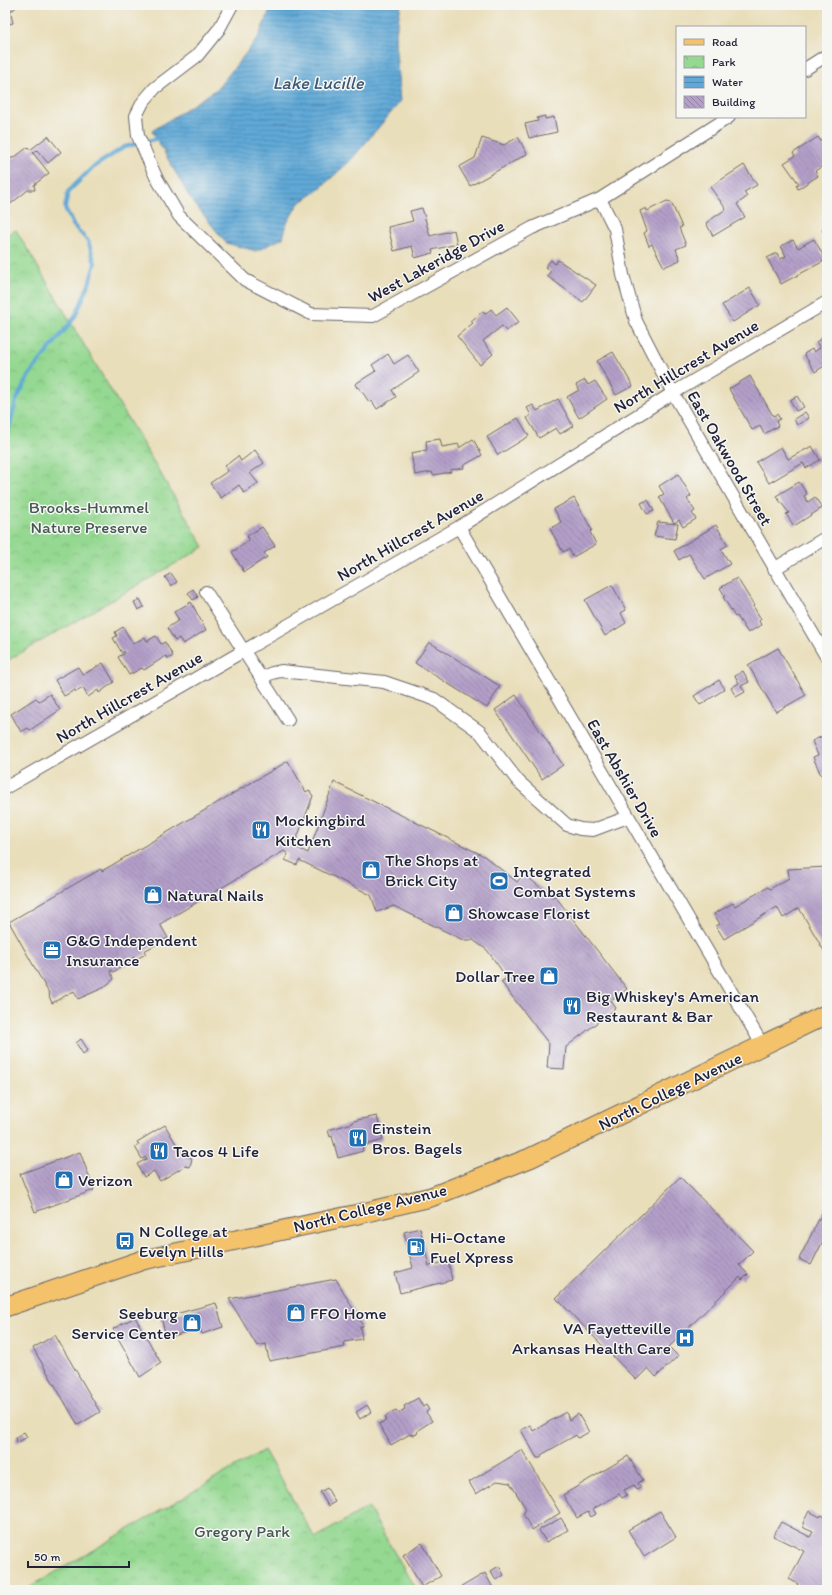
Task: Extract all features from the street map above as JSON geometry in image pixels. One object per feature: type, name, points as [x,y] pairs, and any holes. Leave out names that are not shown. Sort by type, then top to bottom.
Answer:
[{"type":"main road","name":"North College Avenue","points":[[5,1307],[143,1260],[431,1197],[530,1158],[827,1014]]},
{"type":"street","name":"West Lakeridge Drive","points":[[232,5],[219,29],[198,56],[155,88],[142,102],[136,116],[138,136],[156,177],[179,216],[245,280],[311,314],[373,316],[532,228],[600,199],[727,118]]},
{"type":"street","points":[[806,68],[827,55]]},
{"type":"street","name":"East Oakwood Street","points":[[600,199],[615,229],[623,275],[636,321],[673,393],[827,658]]},
{"type":"street","name":"North Hillcrest Avenue","points":[[5,788],[459,527],[673,393],[827,302]]},
{"type":"street","name":"East Abshier Drive","points":[[459,527],[763,1046]]},
{"type":"street","points":[[774,569],[827,537]]},
{"type":"street","points":[[206,592],[288,720]]},
{"type":"street","points":[[261,678],[281,671],[384,682],[434,699],[480,732],[518,782],[567,824],[580,829],[593,830],[628,817]]},
{"type":"green space","name":"Brooks-Hummel Nature Preserve","points":[[16,230],[204,547],[5,662],[5,236]]},
{"type":"green space","name":"Gregory Park","points":[[264,1450],[315,1538],[368,1507],[416,1590],[25,1590]]},
{"type":"water","name":"Lake Lucille","points":[[272,5],[401,5],[395,38],[400,102],[350,161],[317,191],[298,204],[287,223],[283,238],[256,251],[226,243],[190,198],[152,131],[217,89],[258,38]]},
{"type":"building","points":[[5,5],[18,5],[13,10],[10,10],[13,23],[5,25]]},
{"type":"building","points":[[545,116],[545,119],[554,117],[557,132],[529,138],[525,124],[538,121],[537,118]]},
{"type":"building","points":[[48,136],[61,152],[48,163],[37,150],[33,153],[49,173],[34,185],[35,190],[28,190],[8,206],[5,202],[5,166],[9,159],[15,157],[28,147],[30,150]]},
{"type":"building","points":[[518,137],[527,154],[470,186],[459,167],[475,158],[482,138],[504,145]]},
{"type":"building","points":[[818,137],[827,150],[827,163],[815,171],[818,176],[798,189],[796,185],[799,184],[784,163],[795,156],[793,153]]},
{"type":"building","points":[[744,165],[757,185],[744,192],[747,197],[737,204],[745,217],[713,236],[706,223],[726,209],[710,187]]},
{"type":"building","points":[[667,201],[671,202],[682,227],[679,228],[686,245],[676,249],[680,260],[664,267],[652,244],[649,246],[644,233],[647,231],[640,211],[646,208],[647,211]]},
{"type":"building","points":[[422,208],[430,236],[454,230],[457,244],[432,250],[433,253],[415,258],[412,246],[394,251],[388,227],[413,221],[410,211]]},
{"type":"building","points":[[827,227],[827,238],[822,230]]},
{"type":"building","points":[[814,239],[826,260],[781,284],[767,258],[777,253],[780,259],[786,256],[781,246],[793,240],[798,248]]},
{"type":"building","points":[[551,260],[555,264],[558,260],[596,285],[583,302],[547,276],[551,271],[545,267]]},
{"type":"building","points":[[750,288],[760,305],[733,322],[722,305]]},
{"type":"building","points":[[507,307],[519,322],[506,331],[502,326],[483,341],[493,354],[480,365],[457,336],[473,323],[471,321],[483,311],[485,314],[491,309],[496,315]]},
{"type":"building","points":[[827,335],[827,364],[815,372],[804,354],[812,349],[814,352],[820,348],[816,342]]},
{"type":"building","points":[[613,352],[633,386],[616,395],[597,361]]},
{"type":"building","points":[[388,354],[394,364],[408,355],[419,372],[392,390],[396,397],[377,409],[372,401],[369,402],[359,387],[357,388],[355,384],[376,371],[372,365]]},
{"type":"building","points":[[750,376],[773,416],[777,414],[780,419],[776,421],[778,426],[764,434],[760,426],[752,430],[729,389]]},
{"type":"building","points":[[585,380],[588,385],[595,381],[607,399],[579,418],[567,397],[579,390],[576,385]]},
{"type":"building","points":[[797,396],[804,407],[796,411],[790,400]]},
{"type":"building","points":[[558,399],[573,426],[560,434],[556,428],[539,438],[527,418],[531,415],[527,408],[533,405],[537,411]]},
{"type":"building","points":[[805,412],[809,418],[797,425],[794,419]]},
{"type":"building","points":[[518,418],[529,436],[498,455],[487,437]]},
{"type":"building","points":[[440,439],[442,447],[459,444],[459,448],[473,439],[482,455],[463,466],[464,468],[450,470],[451,472],[433,475],[432,472],[415,475],[411,453],[427,450],[426,441]]},
{"type":"building","points":[[812,446],[820,460],[806,468],[803,463],[769,483],[756,462],[781,447],[788,459]]},
{"type":"building","points":[[255,450],[264,463],[250,473],[258,483],[244,493],[239,485],[221,498],[210,483],[228,471],[225,466],[238,456],[241,461]]},
{"type":"building","points":[[678,474],[691,496],[687,499],[695,511],[692,513],[696,519],[683,527],[679,520],[674,523],[659,497],[664,494],[659,486]]},
{"type":"building","points":[[799,482],[807,494],[804,496],[808,502],[815,497],[822,508],[794,526],[786,514],[789,513],[776,496]]},
{"type":"building","points":[[574,498],[592,530],[590,532],[596,544],[573,557],[569,549],[563,552],[550,529],[561,522],[554,509]]},
{"type":"building","points":[[648,500],[654,511],[647,514],[641,503]]},
{"type":"building","points":[[658,522],[678,524],[675,539],[654,536]]},
{"type":"building","points":[[716,525],[728,545],[721,549],[730,564],[705,579],[689,554],[679,560],[674,551]]},
{"type":"building","points":[[262,527],[275,546],[264,553],[267,557],[244,572],[232,552],[249,541],[247,536]]},
{"type":"building","points":[[171,573],[177,582],[171,586],[165,577]]},
{"type":"building","points":[[737,578],[761,619],[759,621],[761,625],[748,633],[737,616],[735,617],[723,597],[725,596],[720,588]]},
{"type":"building","points":[[612,585],[626,610],[621,613],[626,623],[605,636],[585,600]]},
{"type":"building","points":[[193,589],[198,597],[193,600],[188,593]]},
{"type":"building","points":[[140,599],[144,607],[138,610],[134,602]]},
{"type":"building","points":[[191,602],[206,630],[183,644],[179,638],[175,641],[167,628],[179,620],[174,612]]},
{"type":"building","points":[[123,627],[133,644],[145,637],[147,641],[156,636],[161,644],[165,642],[173,656],[168,659],[166,656],[144,670],[142,668],[129,675],[118,657],[125,653],[124,651],[122,653],[113,638],[117,636],[115,632]]},
{"type":"building","points":[[429,642],[500,686],[487,708],[415,663]]},
{"type":"building","points":[[778,648],[806,695],[776,712],[748,665]]},
{"type":"building","points":[[103,663],[114,682],[99,693],[98,690],[88,697],[83,688],[76,692],[75,690],[64,696],[55,680],[78,667],[83,675]]},
{"type":"building","points":[[743,671],[749,682],[741,686],[745,692],[736,697],[731,688],[739,683],[735,676]]},
{"type":"building","points":[[719,680],[725,689],[700,705],[694,696]]},
{"type":"building","points":[[50,694],[60,710],[30,730],[28,728],[21,732],[11,714],[36,698],[39,701]]},
{"type":"building","points":[[516,695],[563,765],[542,779],[495,710]]},
{"type":"building","points":[[827,734],[827,772],[821,775],[813,757],[818,755],[812,741]]},
{"type":"building","points":[[288,761],[306,792],[309,790],[313,796],[294,846],[308,853],[334,782],[484,856],[517,882],[524,874],[552,897],[555,896],[627,989],[611,1001],[616,1008],[566,1047],[564,1069],[547,1068],[549,1044],[501,982],[507,978],[487,950],[473,940],[463,940],[394,906],[377,912],[371,895],[299,860],[297,865],[285,860],[288,854],[284,851],[160,924],[168,938],[144,951],[146,954],[136,959],[135,957],[132,958],[134,961],[125,966],[123,963],[121,965],[122,967],[113,972],[112,970],[110,971],[114,979],[103,988],[78,999],[74,991],[52,1003],[49,996],[50,995],[9,922],[101,869],[102,871]]},
{"type":"building","points":[[827,867],[827,956],[799,908],[783,918],[777,907],[724,939],[716,926],[720,924],[714,914],[733,903],[735,906],[768,887],[770,889],[789,878],[788,869]]},
{"type":"building","points":[[81,1039],[88,1050],[83,1054],[76,1043]]},
{"type":"building","name":"Einstein Bros. Bagels","points":[[377,1116],[383,1140],[362,1146],[363,1151],[338,1158],[332,1136],[330,1137],[328,1130],[353,1123],[353,1121]]},
{"type":"building","name":"Tacos 4 Life","points":[[165,1125],[183,1156],[192,1158],[190,1167],[185,1166],[160,1181],[154,1171],[144,1177],[137,1164],[147,1159],[146,1157],[142,1159],[135,1147],[139,1145],[137,1142]]},
{"type":"building","points":[[80,1152],[94,1190],[35,1212],[20,1174]]},
{"type":"building","points":[[680,1177],[753,1251],[739,1265],[748,1274],[742,1280],[740,1277],[669,1347],[678,1356],[656,1377],[648,1368],[636,1380],[556,1298]]},
{"type":"building","points":[[827,1203],[827,1233],[811,1265],[799,1259]]},
{"type":"building","name":"Hi-Octane Fuel Xpress","points":[[420,1228],[429,1266],[448,1261],[452,1280],[400,1293],[395,1273],[413,1268],[404,1232]]},
{"type":"building","name":"FFO Home","points":[[336,1279],[363,1326],[360,1327],[362,1339],[344,1342],[345,1347],[269,1361],[266,1344],[257,1346],[229,1299]]},
{"type":"building","name":"Seeburg Service Center","points":[[216,1303],[223,1327],[202,1334],[200,1328],[169,1337],[168,1335],[166,1336],[161,1318]]},
{"type":"building","points":[[135,1317],[161,1363],[140,1377],[113,1329]]},
{"type":"building","points":[[55,1335],[100,1412],[78,1425],[33,1348]]},
{"type":"building","points":[[418,1398],[423,1407],[426,1405],[429,1410],[426,1412],[432,1421],[418,1430],[417,1434],[410,1434],[391,1445],[379,1424],[387,1420],[385,1417],[390,1413],[396,1410],[398,1413],[405,1409],[404,1406]]},
{"type":"building","points":[[367,1405],[371,1412],[360,1419],[356,1412]]},
{"type":"building","points":[[566,1412],[569,1420],[578,1414],[589,1432],[578,1438],[576,1435],[541,1455],[542,1457],[537,1458],[521,1430],[530,1425],[533,1431]]},
{"type":"building","points":[[24,1432],[27,1437],[17,1443],[15,1438]]},
{"type":"building","points":[[522,1450],[560,1513],[532,1530],[523,1514],[526,1509],[510,1483],[497,1481],[476,1494],[469,1482]]},
{"type":"building","points":[[628,1456],[643,1480],[638,1483],[641,1487],[637,1490],[634,1485],[624,1490],[627,1495],[622,1498],[619,1494],[593,1509],[596,1514],[591,1517],[588,1512],[577,1518],[563,1495]]},
{"type":"building","points":[[327,1488],[335,1502],[328,1506],[320,1492]]},
{"type":"building","points":[[660,1511],[676,1537],[644,1557],[628,1530]]},
{"type":"building","points":[[809,1511],[820,1517],[821,1515],[827,1518],[827,1590],[795,1590],[798,1584],[789,1579],[804,1551],[773,1536],[781,1522],[810,1537],[813,1532],[804,1528],[803,1523]]},
{"type":"building","points":[[561,1518],[568,1530],[546,1542],[539,1530]]},
{"type":"building","points":[[422,1543],[441,1576],[422,1587],[403,1555]]},
{"type":"building","points":[[499,1566],[504,1575],[496,1580],[491,1571]]},
{"type":"building","points":[[485,1573],[494,1590],[458,1590],[458,1589]]},
{"type":"waterway","points":[[5,443],[16,401],[29,375],[75,317],[89,284],[95,263],[88,241],[73,225],[65,208],[68,192],[92,168],[124,147],[155,139]]},
{"type":"place","name":"Mockingbird Kitchen","points":[[261,830]]},
{"type":"place","name":"The Shops at Brick City","points":[[371,870]]},
{"type":"place","name":"Integrated Combat Systems","points":[[499,881]]},
{"type":"place","name":"Natural Nails","points":[[153,895]]},
{"type":"place","name":"Showcase Florist","points":[[454,913]]},
{"type":"place","name":"G&G Independent Insurance","points":[[52,950]]},
{"type":"place","name":"Dollar Tree","points":[[549,976]]},
{"type":"place","name":"Big Whiskey's American Restaurant & Bar","points":[[572,1006]]},
{"type":"place","name":"Einstein Bros. Bagels","points":[[358,1138]]},
{"type":"place","name":"Tacos 4 Life","points":[[159,1151]]},
{"type":"place","name":"Verizon","points":[[64,1180]]},
{"type":"place","name":"N College at Evelyn Hills","points":[[125,1241]]},
{"type":"place","name":"Hi-Octane Fuel Xpress","points":[[416,1247]]},
{"type":"place","name":"FFO Home","points":[[296,1313]]},
{"type":"place","name":"Seeburg Service Center","points":[[192,1323]]},
{"type":"place","name":"VA Fayetteville Arkansas Health Care","points":[[685,1338]]}]
